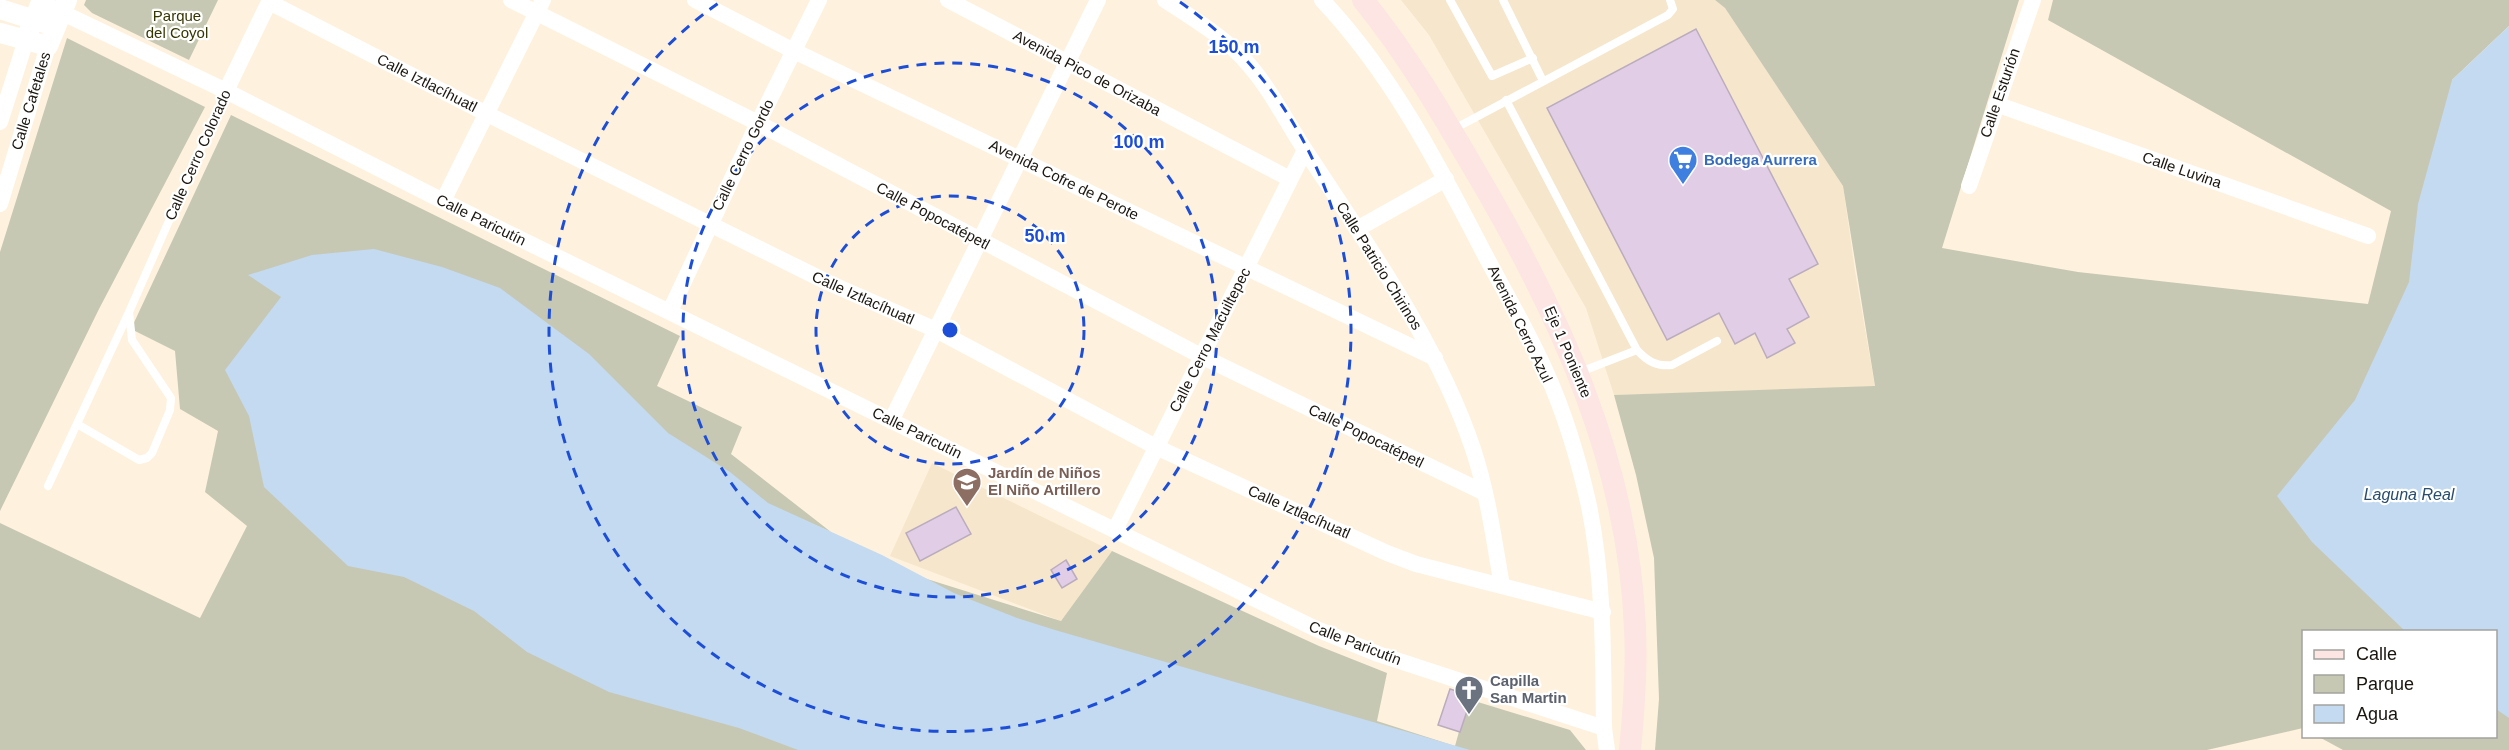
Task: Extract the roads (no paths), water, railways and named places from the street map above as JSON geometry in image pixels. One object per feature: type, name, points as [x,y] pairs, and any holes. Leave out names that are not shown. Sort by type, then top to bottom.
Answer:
[{"type":"main road","name":"Eje 1 Poniente","points":[[1371,5],[1403,52],[1501,214],[1554,317],[1579,372],[1600,430],[1625,533],[1635,627],[1635,694],[1630,750]]},
{"type":"street","name":"Calle Popocatépetl","points":[[511,0],[540,6],[1201,356],[1485,494]]},
{"type":"street","name":"Avenida Cofre de Perote","points":[[695,0],[794,51],[1435,358]]},
{"type":"street","name":"Calle Cerro Gordo","points":[[670,311],[758,123],[819,0]]},
{"type":"street","name":"Avenida Pico de Orizaba","points":[[948,0],[1290,179]]},
{"type":"street","points":[[891,421],[1098,0]]},
{"type":"street","name":"Calle Patricio Chirinos","points":[[1164,0],[1203,25],[1239,54],[1264,82],[1435,358],[1462,418],[1485,494],[1502,586]]},
{"type":"street","name":"Avenida Cerro Azul","points":[[1322,0],[1392,87],[1446,179],[1546,372],[1570,440],[1588,505],[1599,562],[1603,612],[1604,728]]},
{"type":"street","name":"Calle Esturión","points":[[1969,186],[2033,0]]},
{"type":"street","name":"Calle Cerro Colorado","points":[[226,91],[270,1]]},
{"type":"street","name":"Calle Iztlacíhuatl","points":[[270,1],[487,114],[829,283],[936,330],[1156,447],[1386,553],[1416,564],[1603,612]]},
{"type":"street","points":[[443,201],[540,6]]},
{"type":"street","points":[[0,9],[38,7],[60,12]]},
{"type":"street","name":"Calle Cafetales","points":[[0,122],[38,7]]},
{"type":"street","name":"Calle Paricutín","points":[[60,12],[226,91],[443,201],[1347,642],[1604,728]]},
{"type":"street","name":"Calle Cafetales","points":[[0,204],[60,12]]},
{"type":"street","points":[[0,33],[48,46]]},
{"type":"street","name":"Calle Luvina","points":[[1996,104],[2368,236]]},
{"type":"street","name":"Calle Cerro Macuiltepec","points":[[1115,530],[1305,150]]},
{"type":"street","points":[[1357,229],[1446,179]]},
{"type":"street","points":[[1604,728],[1607,750]]},
{"type":"lane","points":[[1450,0],[1492,76],[1533,58]]},
{"type":"lane","points":[[1503,0],[1543,81]]},
{"type":"lane","points":[[1451,130],[1668,15],[1673,9],[1670,0]]},
{"type":"lane","name":"Calle Cerro Colorado","points":[[48,486],[129,312],[226,91]]},
{"type":"lane","points":[[1506,100],[1637,350],[1646,359],[1664,366],[1672,365],[1717,341]]},
{"type":"lane","points":[[77,424],[139,460],[153,453],[170,410],[171,398],[132,340],[129,312]]},
{"type":"lane","points":[[1579,372],[1637,350]]},
{"type":"water","name":"Laguna Real","points":[[2509,26],[2509,718],[2497,710],[2497,630],[2404,630],[2312,542],[2277,496],[2355,400],[2409,282],[2418,204],[2452,80]]},
{"type":"water","points":[[374,249],[442,267],[500,288],[589,354],[668,433],[730,472],[768,503],[882,555],[954,593],[1017,618],[1055,630],[1470,750],[798,750],[739,728],[609,692],[527,652],[474,611],[404,577],[348,566],[264,487],[249,416],[225,370],[281,297],[248,275],[312,255]]},
{"type":"place","name":"Bodega Aurrera","points":[[1683,186]]},
{"type":"place","name":"Jardín de Niños El Niño Artillero","points":[[967,508]]},
{"type":"place","name":"Capilla San Martin","points":[[1469,716]]},
{"type":"park label","name":"Parque del Coyol","points":[[177,24]]}]
